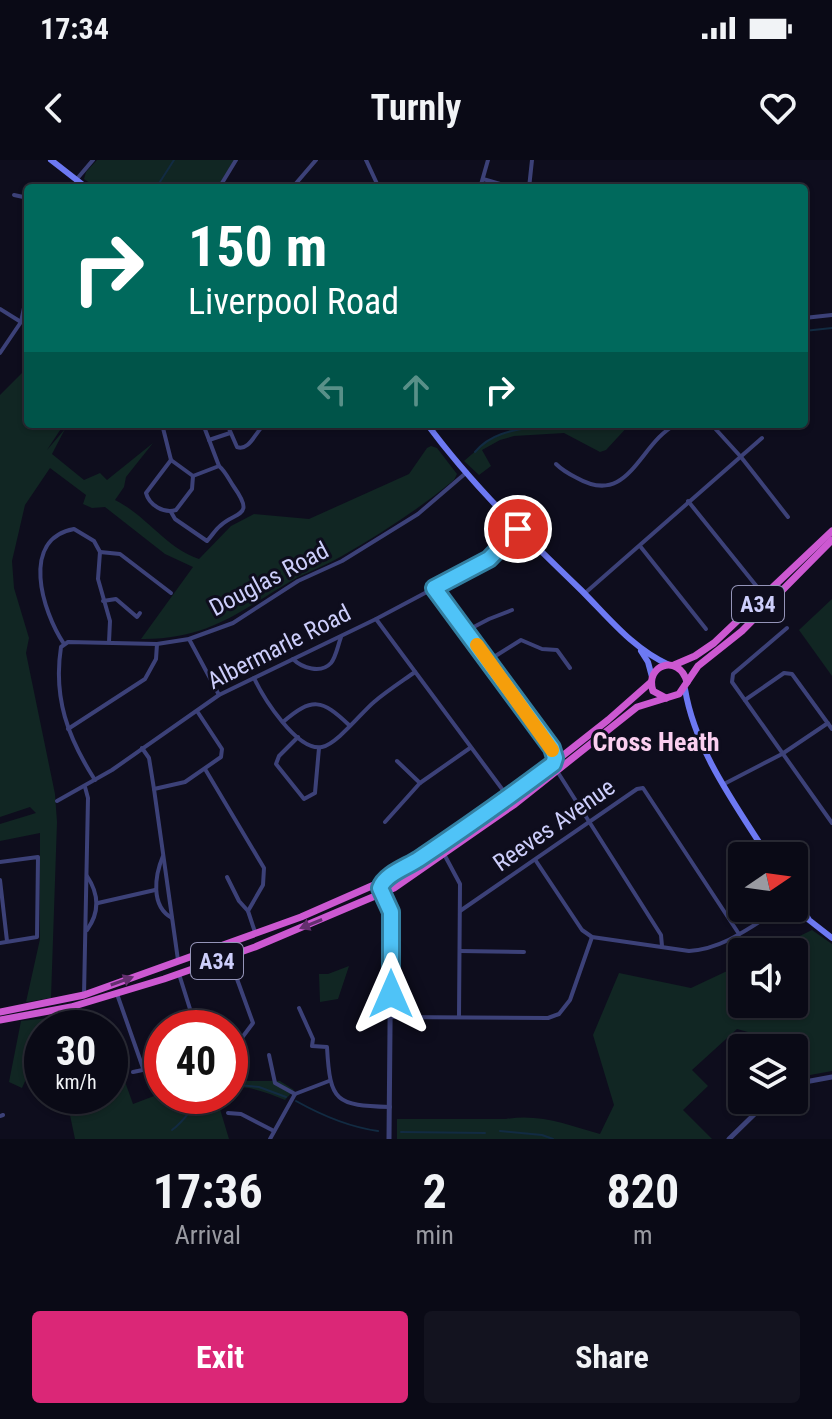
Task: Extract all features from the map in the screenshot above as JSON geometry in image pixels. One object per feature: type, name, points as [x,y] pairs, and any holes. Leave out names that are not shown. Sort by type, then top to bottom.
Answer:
[{"type":"highway","name":"A34","points":[[671,665],[695,656],[714,643],[832,531]]},
{"type":"highway","name":"A34","points":[[686,686],[698,666],[742,631],[832,540]]},
{"type":"highway","points":[[671,665],[684,673],[686,686],[669,698],[657,694],[651,680],[658,669],[671,665]]},
{"type":"highway","name":"A34","points":[[47,1008],[382,888],[555,768],[641,693],[651,680]]},
{"type":"highway","name":"A34","points":[[36,1010],[71,1007],[229,957],[382,888],[444,854],[637,707],[669,698]]},
{"type":"highway","points":[[178,960],[179,974]]},
{"type":"highway","name":"A34","points":[[0,1012],[24,1012]]},
{"type":"highway","name":"A34","points":[[0,1020],[24,1012]]},
{"type":"main road","points":[[51,160],[82,184]]},
{"type":"main road","points":[[430,428],[518,529],[640,650],[648,662],[651,680]]},
{"type":"main road","points":[[640,650],[671,665]]},
{"type":"main road","points":[[686,686],[688,708],[703,745],[759,842]]},
{"type":"main road","points":[[669,698],[688,708]]},
{"type":"main road","points":[[808,919],[832,938]]},
{"type":"street","points":[[76,180],[93,160]]},
{"type":"street","points":[[221,184],[236,160]]},
{"type":"street","points":[[295,184],[316,160]]},
{"type":"street","points":[[366,160],[377,184]]},
{"type":"street","points":[[481,184],[488,160]]},
{"type":"street","points":[[529,184],[532,160]]},
{"type":"street","points":[[483,179],[500,184]]},
{"type":"street","points":[[14,195],[24,197]]},
{"type":"street","points":[[0,353],[21,322],[24,308]]},
{"type":"street","points":[[0,309],[21,322]]},
{"type":"street","points":[[808,318],[832,315]]},
{"type":"street","points":[[163,428],[171,460],[193,476]]},
{"type":"street","points":[[171,460],[146,493],[153,504],[171,512],[175,519],[204,540],[210,539],[218,526],[237,517],[243,510],[242,498],[219,466],[204,428]]},
{"type":"street","points":[[228,428],[241,449],[246,448],[261,428]]},
{"type":"street","points":[[556,464],[586,484],[609,486],[621,480],[668,428]]},
{"type":"street","points":[[716,428],[788,517]]},
{"type":"street","points":[[209,440],[230,433]]},
{"type":"street","points":[[584,594],[762,438]]},
{"type":"street","points":[[193,476],[219,466]]},
{"type":"street","name":"Douglas Road","points":[[64,644],[157,644],[189,639],[233,623],[298,581],[342,561],[418,514],[467,472]]},
{"type":"street","points":[[171,512],[192,489],[193,476]]},
{"type":"street","points":[[688,501],[758,588]]},
{"type":"street","points":[[95,780],[75,749],[62,713],[59,664],[64,644],[43,591],[42,552],[48,540],[59,532],[74,529],[94,541],[100,552],[98,579],[110,621],[109,642]]},
{"type":"street","name":"Albermarle Road","points":[[57,801],[85,787],[219,695],[376,619],[489,559],[518,529]]},
{"type":"street","points":[[640,545],[706,629]]},
{"type":"street","points":[[100,552],[120,554],[171,593]]},
{"type":"street","points":[[434,588],[552,748],[555,768],[661,935],[662,947]]},
{"type":"street","points":[[103,601],[116,599],[137,617],[140,613]]},
{"type":"street","points":[[466,631],[512,610]]},
{"type":"street","points":[[376,619],[509,798]]},
{"type":"street","points":[[787,628],[733,674],[732,682],[832,823]]},
{"type":"street","points":[[293,659],[298,664],[315,669],[327,666],[342,635]]},
{"type":"street","points":[[189,639],[219,695]]},
{"type":"street","points":[[489,661],[521,640],[542,649],[557,650],[570,668]]},
{"type":"street","points":[[68,729],[145,679],[156,659],[157,644]]},
{"type":"street","points":[[253,678],[283,722],[311,747],[319,748],[331,744],[376,700],[415,672]]},
{"type":"street","points":[[745,700],[784,673],[792,674],[832,729]]},
{"type":"street","points":[[283,722],[305,705],[315,704],[331,708],[349,725]]},
{"type":"street","points":[[154,789],[181,784],[221,757],[223,751],[196,711]]},
{"type":"street","points":[[724,784],[782,754],[828,723]]},
{"type":"street","points":[[298,737],[279,756],[276,764],[304,799],[315,793],[319,748]]},
{"type":"street","points":[[142,748],[149,758],[178,960]]},
{"type":"street","points":[[385,822],[420,783],[470,748]]},
{"type":"street","points":[[397,761],[420,783]]},
{"type":"street","points":[[205,769],[264,868],[263,885],[248,911]]},
{"type":"street","points":[[84,995],[88,798],[85,787]]},
{"type":"street","name":"Reeves Avenue","points":[[460,911],[637,789],[645,790],[739,934]]},
{"type":"street","points":[[444,854],[460,884],[459,1016]]},
{"type":"street","points":[[163,856],[155,890],[165,914],[172,918]]},
{"type":"street","points":[[0,862],[38,857],[37,937],[0,943]]},
{"type":"street","points":[[536,861],[582,930],[592,937],[702,950],[720,945],[758,922]]},
{"type":"street","points":[[86,874],[94,886],[98,903],[95,919],[86,931]]},
{"type":"street","points":[[227,877],[239,901],[248,911],[255,933]]},
{"type":"street","points":[[0,880],[7,942]]},
{"type":"street","points":[[382,888],[391,916],[389,1139]]},
{"type":"street","points":[[98,903],[155,890]]},
{"type":"street","points":[[391,1017],[548,1018],[559,1014],[570,1000],[592,937]]},
{"type":"street","points":[[460,951],[524,952]]},
{"type":"street","points":[[229,957],[253,1023],[248,1030]]},
{"type":"street","points":[[179,974],[190,1010]]},
{"type":"street","points":[[117,994],[143,1068],[133,1072]]},
{"type":"street","points":[[299,1008],[313,1039],[312,1046],[327,1047],[329,1081],[346,1103],[390,1107]]},
{"type":"street","points":[[269,1055],[275,1083],[295,1094]]},
{"type":"street","points":[[808,1081],[832,1077]]},
{"type":"street","points":[[270,1139],[295,1094],[329,1081]]},
{"type":"street","points":[[241,1114],[274,1131]]},
{"type":"street","points":[[729,1139],[755,1114]]},
{"type":"green space","points":[[97,160],[234,160],[219,184],[91,184],[84,179]]},
{"type":"green space","points":[[24,369],[24,428],[61,428],[47,450],[65,429],[52,454],[84,480],[100,473],[107,480],[153,443],[126,477],[124,487],[115,500],[176,547],[199,559],[231,526],[254,514],[309,519],[409,474],[431,446],[437,448],[457,474],[441,491],[386,529],[225,620],[187,634],[141,639],[193,567],[165,554],[105,507],[92,508],[83,504],[86,495],[50,468],[25,505],[12,561],[14,588],[29,638],[26,653],[55,794],[57,822],[51,998],[26,1002],[40,939],[40,833],[0,841],[0,824],[36,813],[30,807],[0,817],[0,395]]},
{"type":"green space","points":[[626,428],[606,450],[600,452],[564,433],[514,436],[482,450],[491,466],[479,475],[464,461],[486,442],[510,430]]},
{"type":"green space","points":[[832,599],[832,676],[799,630]]},
{"type":"green space","points":[[812,930],[832,944],[832,1071],[808,1075],[808,1034],[755,1034],[737,1029],[728,1034],[692,1070],[708,1086],[683,1110],[712,1139],[397,1139],[397,1119],[530,1118],[554,1121],[600,1134],[614,1105],[593,1035],[619,973],[691,988],[728,971],[728,1018],[808,1018],[808,938],[796,938]]},
{"type":"green space","points":[[349,966],[338,999],[320,1002],[319,974]]},
{"type":"green space","points":[[21,1021],[24,1021],[22,1088],[9,1082]]},
{"type":"green space","points":[[248,1081],[280,1081],[294,1090],[285,1100],[248,1089]]},
{"type":"green space","points":[[128,1090],[133,1104],[144,1100],[144,1114],[221,1114],[229,1139],[75,1139],[70,1114],[128,1114]]},
{"type":"waterway","points":[[159,184],[174,160]]},
{"type":"waterway","points":[[808,331],[832,328]]},
{"type":"waterway","points":[[475,452],[492,438],[527,428]]},
{"type":"waterway","points":[[248,1086],[286,1097]]},
{"type":"waterway","points":[[296,1101],[336,1120],[378,1131]]},
{"type":"waterway","points":[[172,1130],[188,1114]]},
{"type":"waterway","points":[[500,1131],[553,1139]]},
{"type":"waterway","points":[[401,1132],[485,1133]]},
{"type":"slow traffic","points":[[477,645],[552,750]]},
{"type":"district","name":"Cross Heath","points":[[656,742]]},
{"type":"route","points":[[391,994],[391,916],[380,888],[383,881],[509,798],[553,764],[555,758],[552,748],[434,588],[489,559],[518,529]]}]
